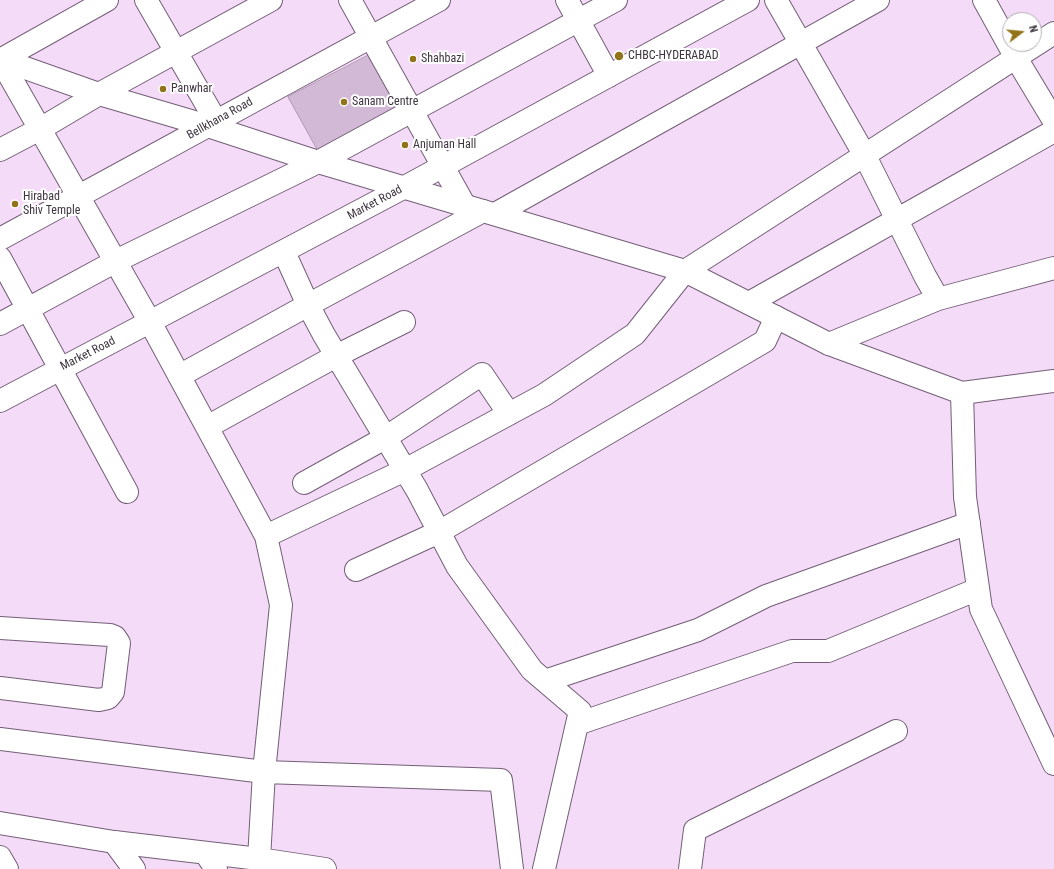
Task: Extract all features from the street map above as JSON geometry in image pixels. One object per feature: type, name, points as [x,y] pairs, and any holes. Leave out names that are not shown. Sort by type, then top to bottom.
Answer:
[{"type":"street","points":[[0,59],[107,0]]},
{"type":"street","points":[[146,0],[176,52],[212,124]]},
{"type":"street","points":[[0,150],[271,0]]},
{"type":"street","points":[[350,0],[443,166],[481,210]]},
{"type":"street","name":"Bellkhana Road","points":[[0,239],[439,0]]},
{"type":"street","points":[[567,0],[609,76]]},
{"type":"street","points":[[0,324],[116,261],[318,162],[616,0]]},
{"type":"street","name":"Market Road","points":[[0,400],[284,252],[748,0]]},
{"type":"street","points":[[776,0],[864,154],[938,299]]},
{"type":"street","points":[[179,376],[481,210],[800,43],[878,0]]},
{"type":"street","points":[[984,0],[1016,58],[1054,121]]},
{"type":"street","points":[[266,536],[405,470],[544,395],[635,334],[685,271],[864,154],[1054,33]]},
{"type":"street","points":[[0,59],[99,94],[212,124],[318,162],[685,271],[829,344],[962,392],[1054,381]]},
{"type":"street","points":[[0,59],[116,261],[266,536],[281,605],[264,772],[259,859]]},
{"type":"street","points":[[749,303],[1054,131]]},
{"type":"street","points":[[284,252],[308,305],[336,356],[405,470],[457,566],[532,670],[580,711],[544,869]]},
{"type":"street","points":[[0,258],[127,492]]},
{"type":"street","points":[[829,344],[938,299],[1054,268]]},
{"type":"street","points":[[356,570],[439,532],[764,341],[776,317]]},
{"type":"street","points":[[207,427],[336,356],[404,322]]},
{"type":"street","points":[[304,483],[385,438],[482,374],[509,414]]},
{"type":"street","points":[[962,392],[965,497],[981,609],[1054,764]]},
{"type":"street","points":[[545,681],[698,630],[766,596],[969,523]]},
{"type":"street","points":[[577,724],[792,651],[828,651],[978,589]]},
{"type":"street","points":[[0,628],[110,634],[119,642],[113,692],[108,698],[98,700],[0,688]]},
{"type":"street","points":[[690,869],[695,830],[896,731]]},
{"type":"street","points":[[0,739],[264,772],[501,780],[512,869]]},
{"type":"street","points":[[0,823],[114,842],[211,861],[259,859],[293,867],[325,869]]},
{"type":"street","points":[[114,842],[134,869]]},
{"type":"street","points":[[0,857],[7,869]]},
{"type":"building","name":"Sanam Centre","points":[[371,54],[401,108],[319,153],[288,97]]},
{"type":"place","name":"CHBC-HYDERABAD","points":[[619,56]]},
{"type":"place","name":"Shahbazi","points":[[413,59]]},
{"type":"place","name":"Panwhar","points":[[163,89]]},
{"type":"place","name":"Sanam Centre","points":[[344,102]]},
{"type":"place","name":"Anjuman Hall","points":[[405,145]]},
{"type":"place","name":"Hirabad Shiv Temple","points":[[15,204]]}]
